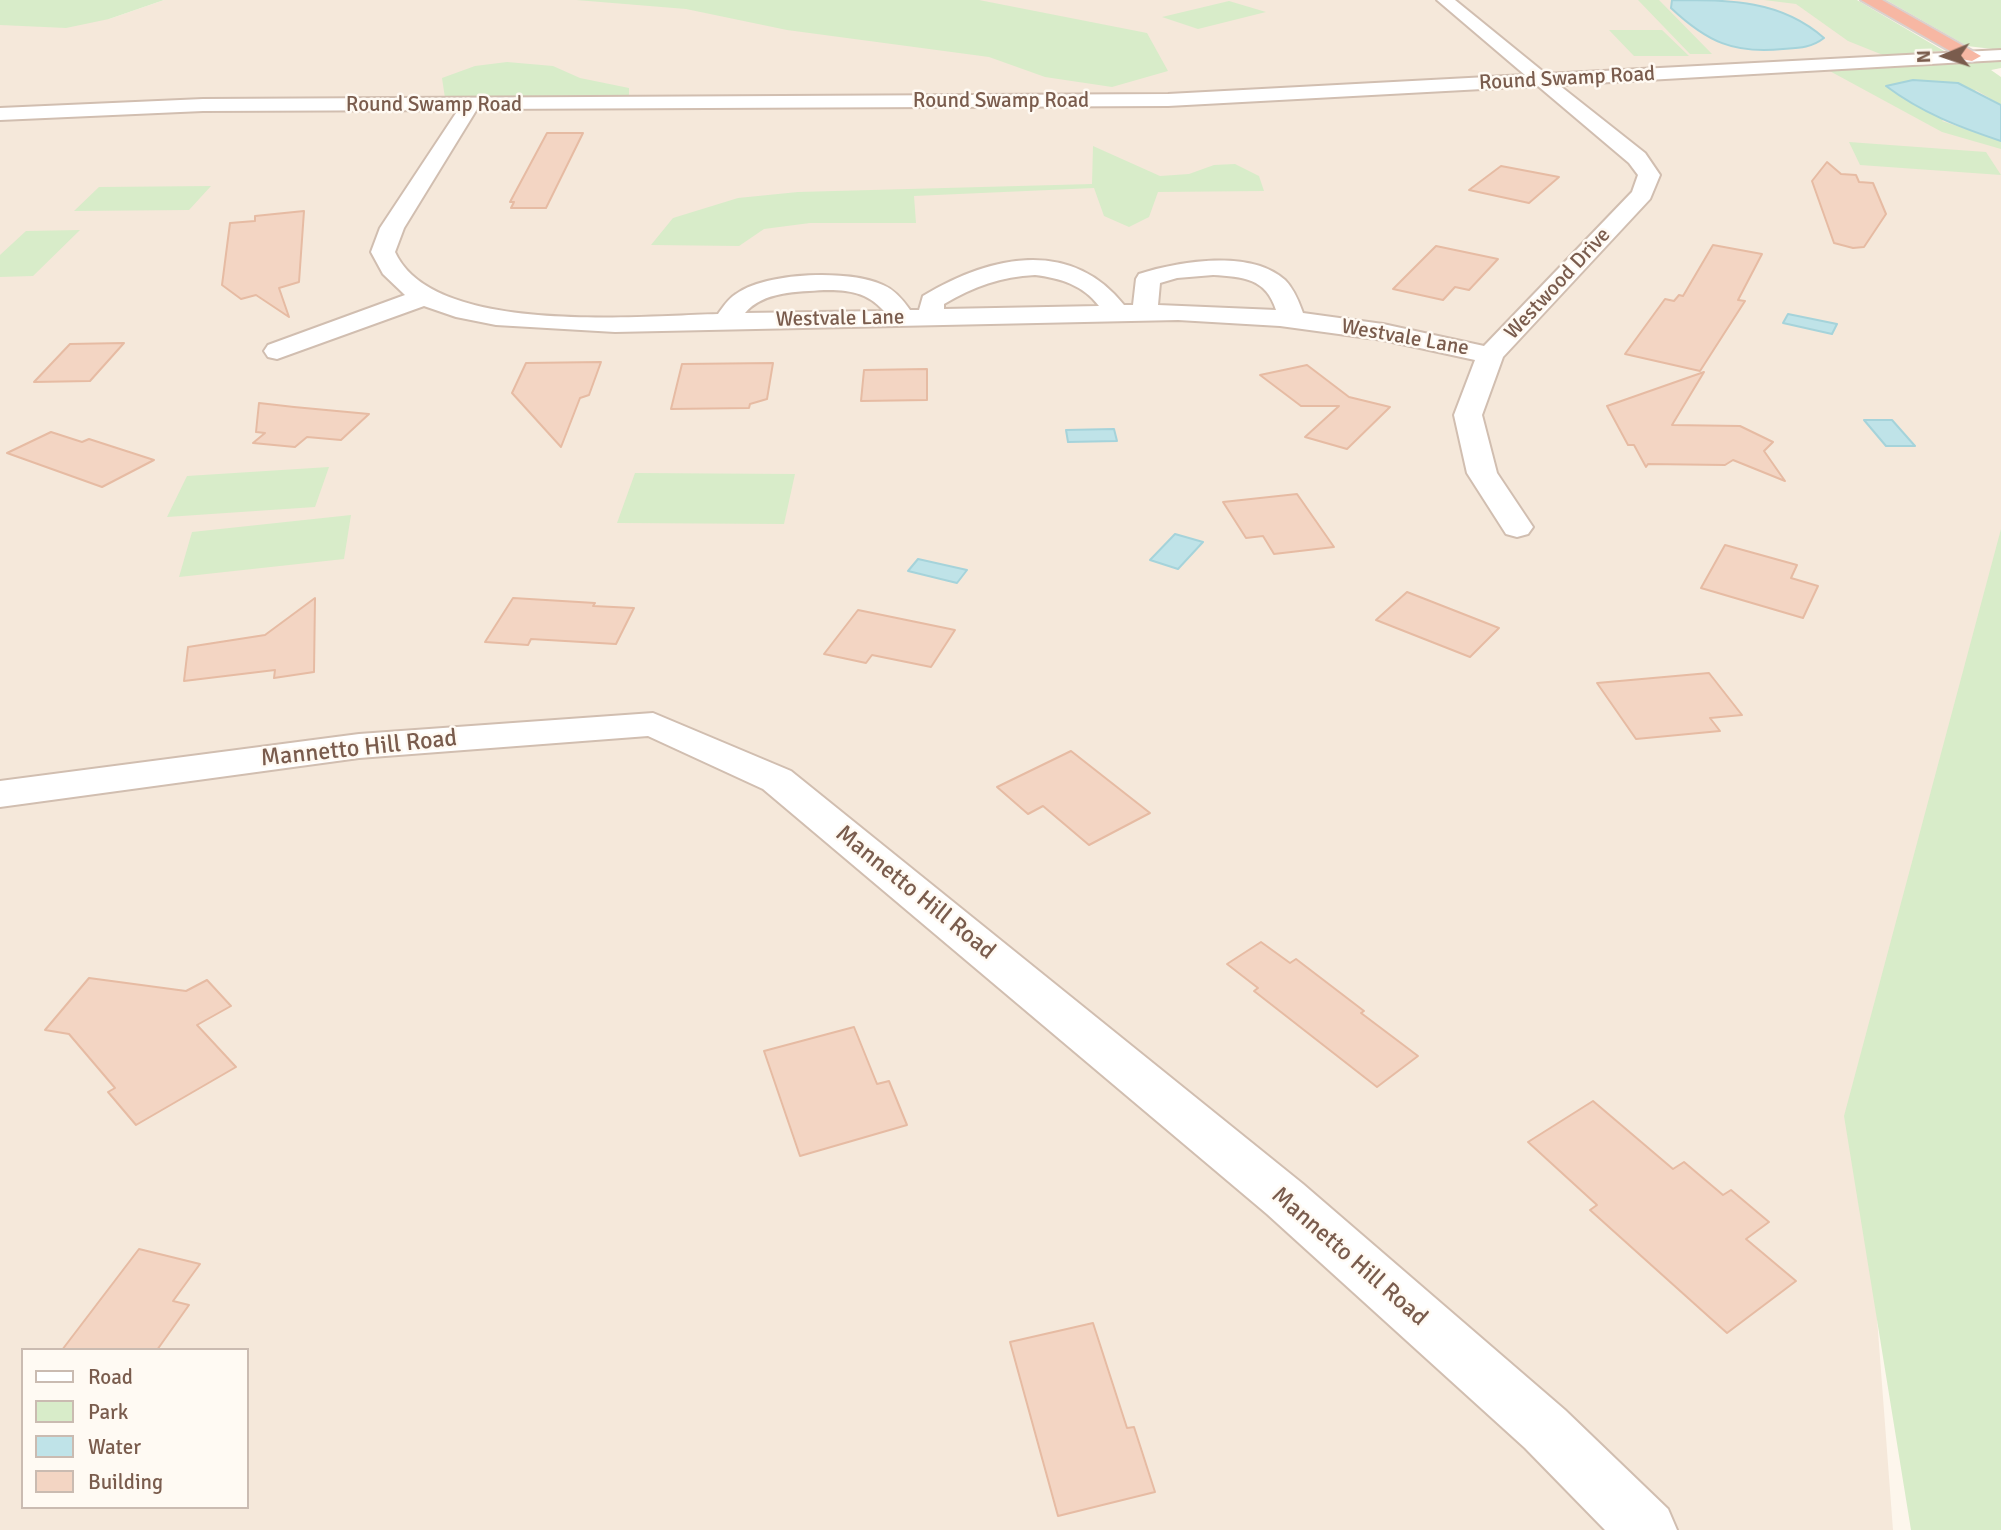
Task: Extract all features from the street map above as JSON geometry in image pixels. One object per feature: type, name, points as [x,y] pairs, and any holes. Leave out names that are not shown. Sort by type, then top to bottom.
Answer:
[{"type":"highway","points":[[1874,2],[1972,56]]},
{"type":"street","points":[[1445,0],[1543,80]]},
{"type":"street","name":"Round Swamp Road","points":[[0,114],[177,105],[1168,100],[2001,55]]},
{"type":"street","name":"Westwood Drive","points":[[1517,527],[1482,473],[1468,415],[1490,355],[1642,194],[1649,175],[1637,158],[1543,80]]},
{"type":"street","name":"Westvale Lane","points":[[471,104],[392,228],[383,252],[393,272],[424,297],[463,312],[534,322],[615,324],[1178,312],[1292,320],[1383,332],[1490,355]]},
{"type":"street","points":[[931,317],[932,301],[948,290],[1012,268],[1042,267],[1077,276],[1098,289],[1117,313]]},
{"type":"street","points":[[1145,313],[1148,279],[1163,273],[1188,269],[1221,269],[1264,276],[1277,286],[1285,298],[1292,320]]},
{"type":"street","points":[[726,321],[748,296],[769,290],[846,283],[866,286],[890,299],[903,318]]},
{"type":"street","points":[[277,351],[424,297]]},
{"type":"street","name":"Mannetto Hill Road","points":[[0,794],[359,746],[653,724],[776,780],[928,902],[1285,1199],[1545,1429],[1647,1530]]},
{"type":"shaded area","points":[[164,0],[1850,0],[2001,92],[2001,577],[1858,1066],[1893,1530],[0,1530],[0,14],[109,19]]},
{"type":"green space","points":[[0,0],[164,0],[109,19],[66,28],[0,25]]},
{"type":"green space","points":[[576,0],[979,0],[1147,33],[1168,71],[1112,87],[1045,77],[989,57],[787,30],[686,9]]},
{"type":"green space","points":[[1638,0],[1659,0],[1712,54],[1690,54]]},
{"type":"green space","points":[[1764,0],[1857,0],[1944,51],[1883,55],[1848,41],[1796,4]]},
{"type":"green space","points":[[1886,0],[2001,0],[2001,50],[1967,46]]},
{"type":"green space","points":[[1229,1],[1266,12],[1198,29],[1162,17]]},
{"type":"green space","points":[[1609,30],[1662,30],[1689,56],[1634,56]]},
{"type":"green space","points":[[2001,60],[2001,68],[1991,70],[2001,77],[2001,105],[1976,90],[1942,121],[2001,141],[2001,149],[1942,132],[1826,69]]},
{"type":"green space","points":[[507,62],[553,66],[580,78],[629,88],[629,98],[445,98],[442,78],[475,66]]},
{"type":"green space","points":[[1849,142],[1986,152],[2001,175],[1860,165]]},
{"type":"green space","points":[[1093,146],[1160,176],[1189,174],[1214,165],[1235,164],[1259,176],[1264,191],[1158,192],[1149,217],[1129,227],[1104,216],[1094,188],[914,196],[916,223],[810,223],[764,229],[739,246],[651,245],[673,218],[738,198],[798,192],[1092,184]]},
{"type":"green space","points":[[211,186],[189,210],[74,211],[99,187]]},
{"type":"green space","points":[[80,230],[33,276],[0,277],[0,255],[26,231]]},
{"type":"green space","points":[[329,467],[315,507],[167,517],[187,476]]},
{"type":"green space","points":[[635,473],[795,474],[784,524],[617,523]]},
{"type":"green space","points":[[351,515],[344,559],[179,577],[192,532]]},
{"type":"green space","points":[[2001,529],[2001,1530],[1911,1530],[1844,1116]]},
{"type":"water","points":[[1672,0],[1735,2],[1773,9],[1808,25],[1824,38],[1810,46],[1794,48],[1766,50],[1736,47],[1709,37],[1684,20],[1671,8]]},
{"type":"water","points":[[1913,80],[1958,83],[2001,105],[2001,141],[1941,118],[1886,86]]},
{"type":"water","points":[[1788,314],[1837,324],[1832,334],[1783,323]]},
{"type":"water","points":[[1864,420],[1892,420],[1915,446],[1886,446]]},
{"type":"water","points":[[1114,429],[1117,441],[1068,442],[1066,430]]},
{"type":"water","points":[[1175,534],[1203,542],[1178,569],[1150,560]]},
{"type":"water","points":[[918,559],[967,570],[957,583],[908,571]]},
{"type":"building","points":[[547,133],[583,133],[546,208],[511,208],[514,202],[510,202]]},
{"type":"building","points":[[1827,162],[1841,174],[1856,175],[1859,182],[1873,183],[1886,214],[1864,247],[1853,248],[1834,243],[1812,181]]},
{"type":"building","points":[[1501,166],[1559,177],[1529,203],[1469,190]]},
{"type":"building","points":[[304,211],[299,282],[279,288],[289,317],[256,295],[241,299],[222,285],[230,223],[255,221],[255,216]]},
{"type":"building","points":[[1713,245],[1762,254],[1738,300],[1745,301],[1700,371],[1625,354],[1665,299],[1674,301],[1679,295],[1683,296]]},
{"type":"building","points":[[1436,246],[1498,259],[1469,290],[1455,287],[1443,300],[1393,289]]},
{"type":"building","points":[[124,343],[90,381],[34,382],[70,344]]},
{"type":"building","points":[[601,362],[589,395],[580,398],[561,447],[512,393],[526,363]]},
{"type":"building","points":[[773,363],[767,399],[750,404],[749,408],[671,409],[682,364]]},
{"type":"building","points":[[1307,365],[1349,397],[1390,407],[1347,449],[1305,437],[1339,406],[1301,406],[1260,375]]},
{"type":"building","points":[[927,369],[927,400],[861,401],[864,370]]},
{"type":"building","points":[[1704,372],[1672,425],[1740,426],[1773,442],[1764,451],[1785,481],[1733,460],[1725,465],[1648,464],[1646,467],[1634,445],[1628,445],[1607,406]]},
{"type":"building","points":[[259,403],[369,414],[341,440],[307,437],[295,447],[253,443],[265,433],[256,432]]},
{"type":"building","points":[[51,432],[82,442],[89,439],[154,460],[102,487],[7,453]]},
{"type":"building","points":[[1297,494],[1334,547],[1274,554],[1263,536],[1246,538],[1223,502]]},
{"type":"building","points":[[1725,545],[1797,565],[1791,578],[1818,586],[1803,618],[1701,588]]},
{"type":"building","points":[[1407,592],[1499,628],[1470,657],[1376,620]]},
{"type":"building","points":[[315,598],[314,672],[274,678],[275,670],[184,681],[188,647],[265,635]]},
{"type":"building","points":[[513,598],[634,608],[616,644],[531,639],[528,645],[485,642]]},
{"type":"building","points":[[858,610],[955,630],[931,667],[872,655],[866,663],[824,654]]},
{"type":"building","points":[[1709,673],[1742,715],[1710,718],[1720,731],[1636,739],[1597,683]]},
{"type":"building","points":[[1071,751],[1150,813],[1089,845],[1043,806],[1028,814],[997,787]]},
{"type":"building","points":[[1261,942],[1290,963],[1296,959],[1418,1056],[1377,1087],[1254,991],[1258,988],[1227,964]]},
{"type":"building","points":[[89,978],[186,991],[207,980],[231,1006],[197,1025],[236,1067],[136,1125],[108,1092],[115,1088],[69,1034],[45,1030]]},
{"type":"building","points":[[854,1027],[877,1084],[889,1081],[907,1125],[800,1156],[764,1051]]},
{"type":"building","points":[[1593,1101],[1673,1169],[1684,1162],[1723,1195],[1731,1190],[1769,1222],[1746,1239],[1796,1281],[1727,1333],[1590,1210],[1597,1205],[1528,1142]]},
{"type":"building","points":[[139,1249],[200,1264],[173,1301],[189,1305],[158,1348],[64,1348]]},
{"type":"building","points":[[1093,1323],[1127,1428],[1134,1427],[1155,1492],[1058,1516],[1010,1342]]}]
